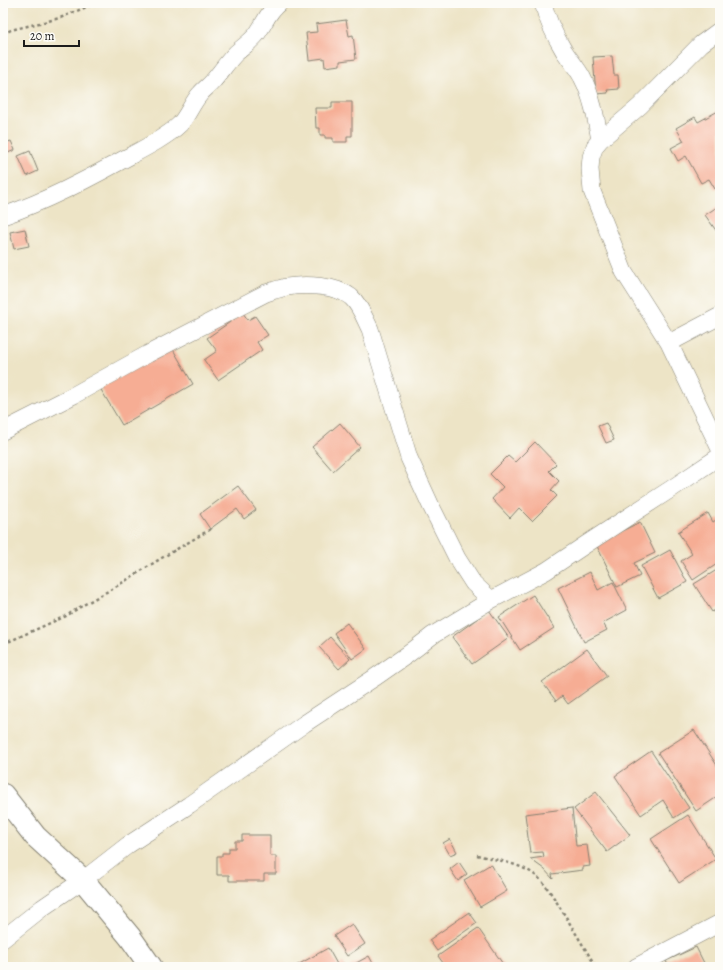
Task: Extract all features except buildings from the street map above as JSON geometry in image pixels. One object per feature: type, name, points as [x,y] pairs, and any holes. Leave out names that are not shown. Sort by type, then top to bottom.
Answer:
[{"type":"main road","points":[[3,795],[35,836],[83,880],[130,937],[151,967]]},
{"type":"street","points":[[3,216],[70,189],[172,131],[181,123],[195,99],[212,83],[223,67],[237,52],[255,37],[272,9],[279,3]]},
{"type":"street","points":[[543,3],[546,16],[552,29],[564,51],[582,76],[587,88],[594,111],[600,140]]},
{"type":"street","points":[[720,30],[701,44],[640,106],[600,140],[595,146],[591,157],[590,169],[592,191],[624,272],[669,342],[720,449]]},
{"type":"street","points":[[3,431],[266,293],[286,287],[306,286],[331,288],[341,291],[352,298],[361,310],[370,329],[409,458],[431,506],[457,558],[473,583],[490,600]]},
{"type":"street","points":[[669,342],[720,316]]},
{"type":"street","points":[[3,938],[42,908],[83,880],[128,845],[304,724],[374,678],[433,635],[490,600],[546,571],[720,456]]},
{"type":"street","points":[[636,967],[720,923]]},
{"type":"path","points":[[3,34],[11,30],[60,18],[96,3]]},
{"type":"path","points":[[3,643],[66,616],[211,530]]},
{"type":"path","points":[[477,855],[512,864],[536,876],[557,902],[596,967]]}]
